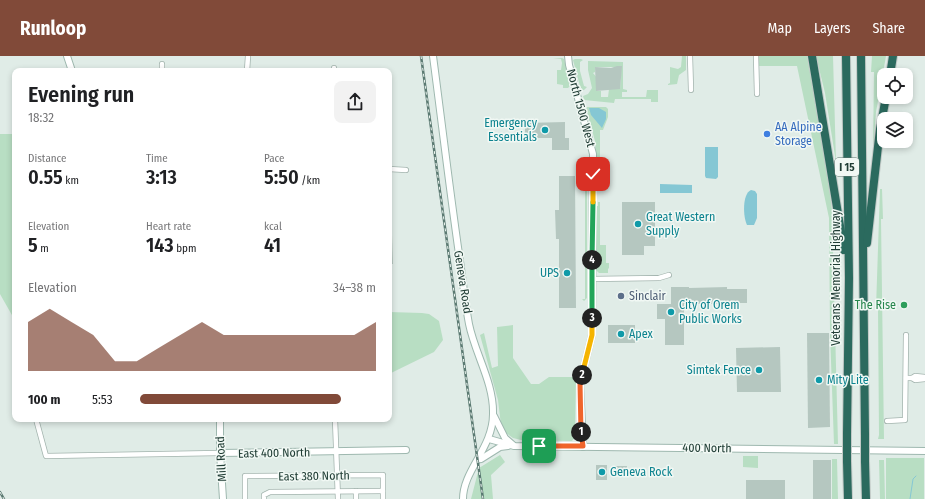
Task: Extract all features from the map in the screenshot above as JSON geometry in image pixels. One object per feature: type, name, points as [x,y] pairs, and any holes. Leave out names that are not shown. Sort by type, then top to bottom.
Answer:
[{"type":"highway","points":[[812,56],[849,278]]},
{"type":"highway","name":"Veterans Memorial Highway","points":[[846,56],[849,278],[847,434],[848,499]]},
{"type":"highway","name":"I 15","points":[[861,56],[866,499]]},
{"type":"highway","points":[[890,68],[892,56]]},
{"type":"highway","points":[[863,271],[876,175],[880,129],[885,104]]},
{"type":"main road","points":[[66,56],[71,68]]},
{"type":"main road","name":"Geneva Road","points":[[433,56],[451,203],[469,324],[476,351],[492,396],[493,414],[489,439],[467,481],[463,499]]},
{"type":"main road","name":"North 1500 West","points":[[568,56],[593,154],[592,335],[580,383],[583,446]]},
{"type":"main road","points":[[493,414],[505,438],[514,446]]},
{"type":"main road","name":"Mill Road","points":[[220,422],[220,453],[223,499]]},
{"type":"main road","name":"400 North","points":[[489,439],[514,446],[925,451]]},
{"type":"main road","points":[[478,461],[486,454],[500,447],[514,446]]},
{"type":"main road","name":"East 400 North","points":[[220,453],[406,450]]},
{"type":"street","points":[[247,68],[248,56]]},
{"type":"street","points":[[690,56],[691,90]]},
{"type":"street","points":[[756,56],[757,94]]},
{"type":"street","points":[[392,170],[406,170]]},
{"type":"street","points":[[592,279],[659,278],[669,275]]},
{"type":"street","points":[[887,421],[905,420],[906,335]]},
{"type":"street","points":[[906,378],[912,378],[915,376],[925,378]]},
{"type":"street","name":"East 400 North","points":[[37,422],[46,456],[220,453]]},
{"type":"street","points":[[335,422],[338,499]]},
{"type":"street","name":"East 380 North","points":[[245,499],[245,476],[383,475],[383,491]]},
{"type":"street","points":[[356,491],[356,499]]},
{"type":"street","points":[[264,497],[270,492],[383,491],[383,499]]},
{"type":"green space","points":[[682,56],[686,56],[686,70],[679,75],[677,84],[668,85],[670,83],[670,67],[678,69],[681,67]]},
{"type":"green space","points":[[759,56],[807,56],[824,147],[832,210],[838,444],[834,444],[830,333],[829,218],[797,66],[759,66]]},
{"type":"green space","points":[[816,56],[833,56],[836,162],[825,93]]},
{"type":"green space","points":[[872,56],[886,56],[884,68],[877,68],[877,104],[873,150],[874,72],[871,72]]},
{"type":"green space","points":[[562,58],[564,59],[570,86],[568,88],[563,88],[563,85],[557,84],[557,70],[561,70],[562,63],[561,59],[553,59]]},
{"type":"green space","points":[[573,60],[583,60],[580,62],[580,71],[584,86],[587,87],[584,90],[581,90]]},
{"type":"green space","points":[[588,61],[623,62],[623,89],[627,90],[627,92],[622,92],[622,97],[646,97],[647,90],[658,90],[658,102],[651,102],[651,99],[615,99],[614,103],[584,100],[583,96],[588,94],[592,88],[588,70]],"holes":[[[595,67],[617,67],[621,73],[620,89],[609,89],[608,97],[601,97],[601,91],[596,91],[598,79],[593,73],[595,72]]]},
{"type":"green space","points":[[606,107],[608,109],[608,117],[603,130],[600,130],[600,168],[603,169],[597,169],[595,141],[586,108]]},
{"type":"green space","points":[[0,134],[12,134],[12,315],[0,294]]},
{"type":"green space","points":[[585,176],[587,178],[587,298],[584,301],[582,299],[585,299],[585,178],[581,178]]},
{"type":"green space","points":[[880,189],[882,189],[883,219],[881,219],[884,439],[878,439],[878,309],[876,308]]},
{"type":"green space","points":[[598,202],[600,202],[600,245],[606,245],[606,263],[609,263],[608,273],[599,273],[596,270],[596,206],[598,206]]},
{"type":"green space","points":[[392,312],[429,314],[439,321],[443,340],[434,352],[392,373]]},
{"type":"green space","points":[[513,325],[513,358],[531,384],[539,384],[549,377],[576,377],[575,437],[572,441],[521,440],[513,438],[506,433],[501,425],[498,400],[480,335],[484,333],[492,368],[498,366],[497,327]]},
{"type":"green space","points":[[500,455],[505,462],[491,475],[493,499],[471,499],[479,468]]},
{"type":"green space","points":[[743,456],[758,456],[758,468],[743,467]]},
{"type":"green space","points":[[886,458],[924,458],[924,499],[886,499]]},
{"type":"green space","points":[[832,459],[837,459],[838,499],[832,499]]},
{"type":"green space","points":[[879,460],[884,460],[885,499],[880,499]]},
{"type":"water","points":[[589,108],[599,108],[606,112],[606,119],[602,128],[591,115]]},
{"type":"water","points":[[705,147],[718,147],[718,177],[716,179],[706,178],[705,176]]},
{"type":"water","points":[[660,184],[692,185],[692,193],[660,193]]},
{"type":"water","points":[[751,190],[755,191],[757,194],[757,218],[754,225],[747,225],[744,206],[746,196]]},
{"type":"building","points":[[622,66],[620,89],[596,91],[595,67],[611,68]]},
{"type":"building","name":"Emergency Essentials","points":[[565,122],[565,138],[569,138],[569,150],[552,150],[552,138],[530,138],[530,142],[525,142],[525,123]]},
{"type":"building","name":"UPS","points":[[559,176],[575,176],[576,308],[559,308],[559,239],[556,239],[555,210],[559,210]]},
{"type":"building","name":"Great Western Supply","points":[[622,202],[655,202],[655,246],[644,246],[644,255],[622,255]]},
{"type":"building","points":[[392,236],[393,264],[392,264]]},
{"type":"building","name":"City of Orem Public Works","points":[[671,287],[727,287],[727,289],[747,289],[747,303],[727,303],[727,306],[722,306],[722,304],[684,304],[684,345],[665,345],[665,319],[657,319],[657,304],[671,304]]},
{"type":"building","name":"Apex","points":[[608,325],[635,325],[635,343],[608,343]]},
{"type":"building","name":"Mity Lite","points":[[807,333],[829,333],[830,427],[808,428]]},
{"type":"building","name":"Simtek Fence","points":[[780,347],[781,392],[737,392],[736,348]]},
{"type":"building","points":[[813,460],[831,460],[831,499],[813,499]]},
{"type":"building","name":"Geneva Rock","points":[[596,465],[607,465],[607,480],[596,480]]},
{"type":"building","points":[[615,466],[627,466],[627,475],[615,475]]},
{"type":"building","points":[[746,480],[785,480],[785,499],[746,499]]},
{"type":"waterway","points":[[910,499],[913,479],[916,476]]},
{"type":"railway","points":[[421,56],[483,499]]},
{"type":"railway","points":[[0,492],[4,499]]},
{"type":"place","name":"Emergency Essentials","points":[[545,130]]},
{"type":"place","name":"AA Alpine Storage","points":[[767,134]]},
{"type":"place","name":"Great Western Supply","points":[[638,224]]},
{"type":"place","name":"UPS","points":[[567,273]]},
{"type":"place","name":"Sinclair","points":[[621,296]]},
{"type":"place","name":"The Rise","points":[[904,305]]},
{"type":"place","name":"City of Orem Public Works","points":[[671,312]]},
{"type":"place","name":"Apex","points":[[621,334]]},
{"type":"place","name":"Simtek Fence","points":[[759,370]]},
{"type":"place","name":"Mity Lite","points":[[819,380]]},
{"type":"place","name":"Geneva Rock","points":[[602,472]]},
{"type":"route","points":[[539,446],[583,446],[581,438],[580,383],[592,335],[593,174]]}]
